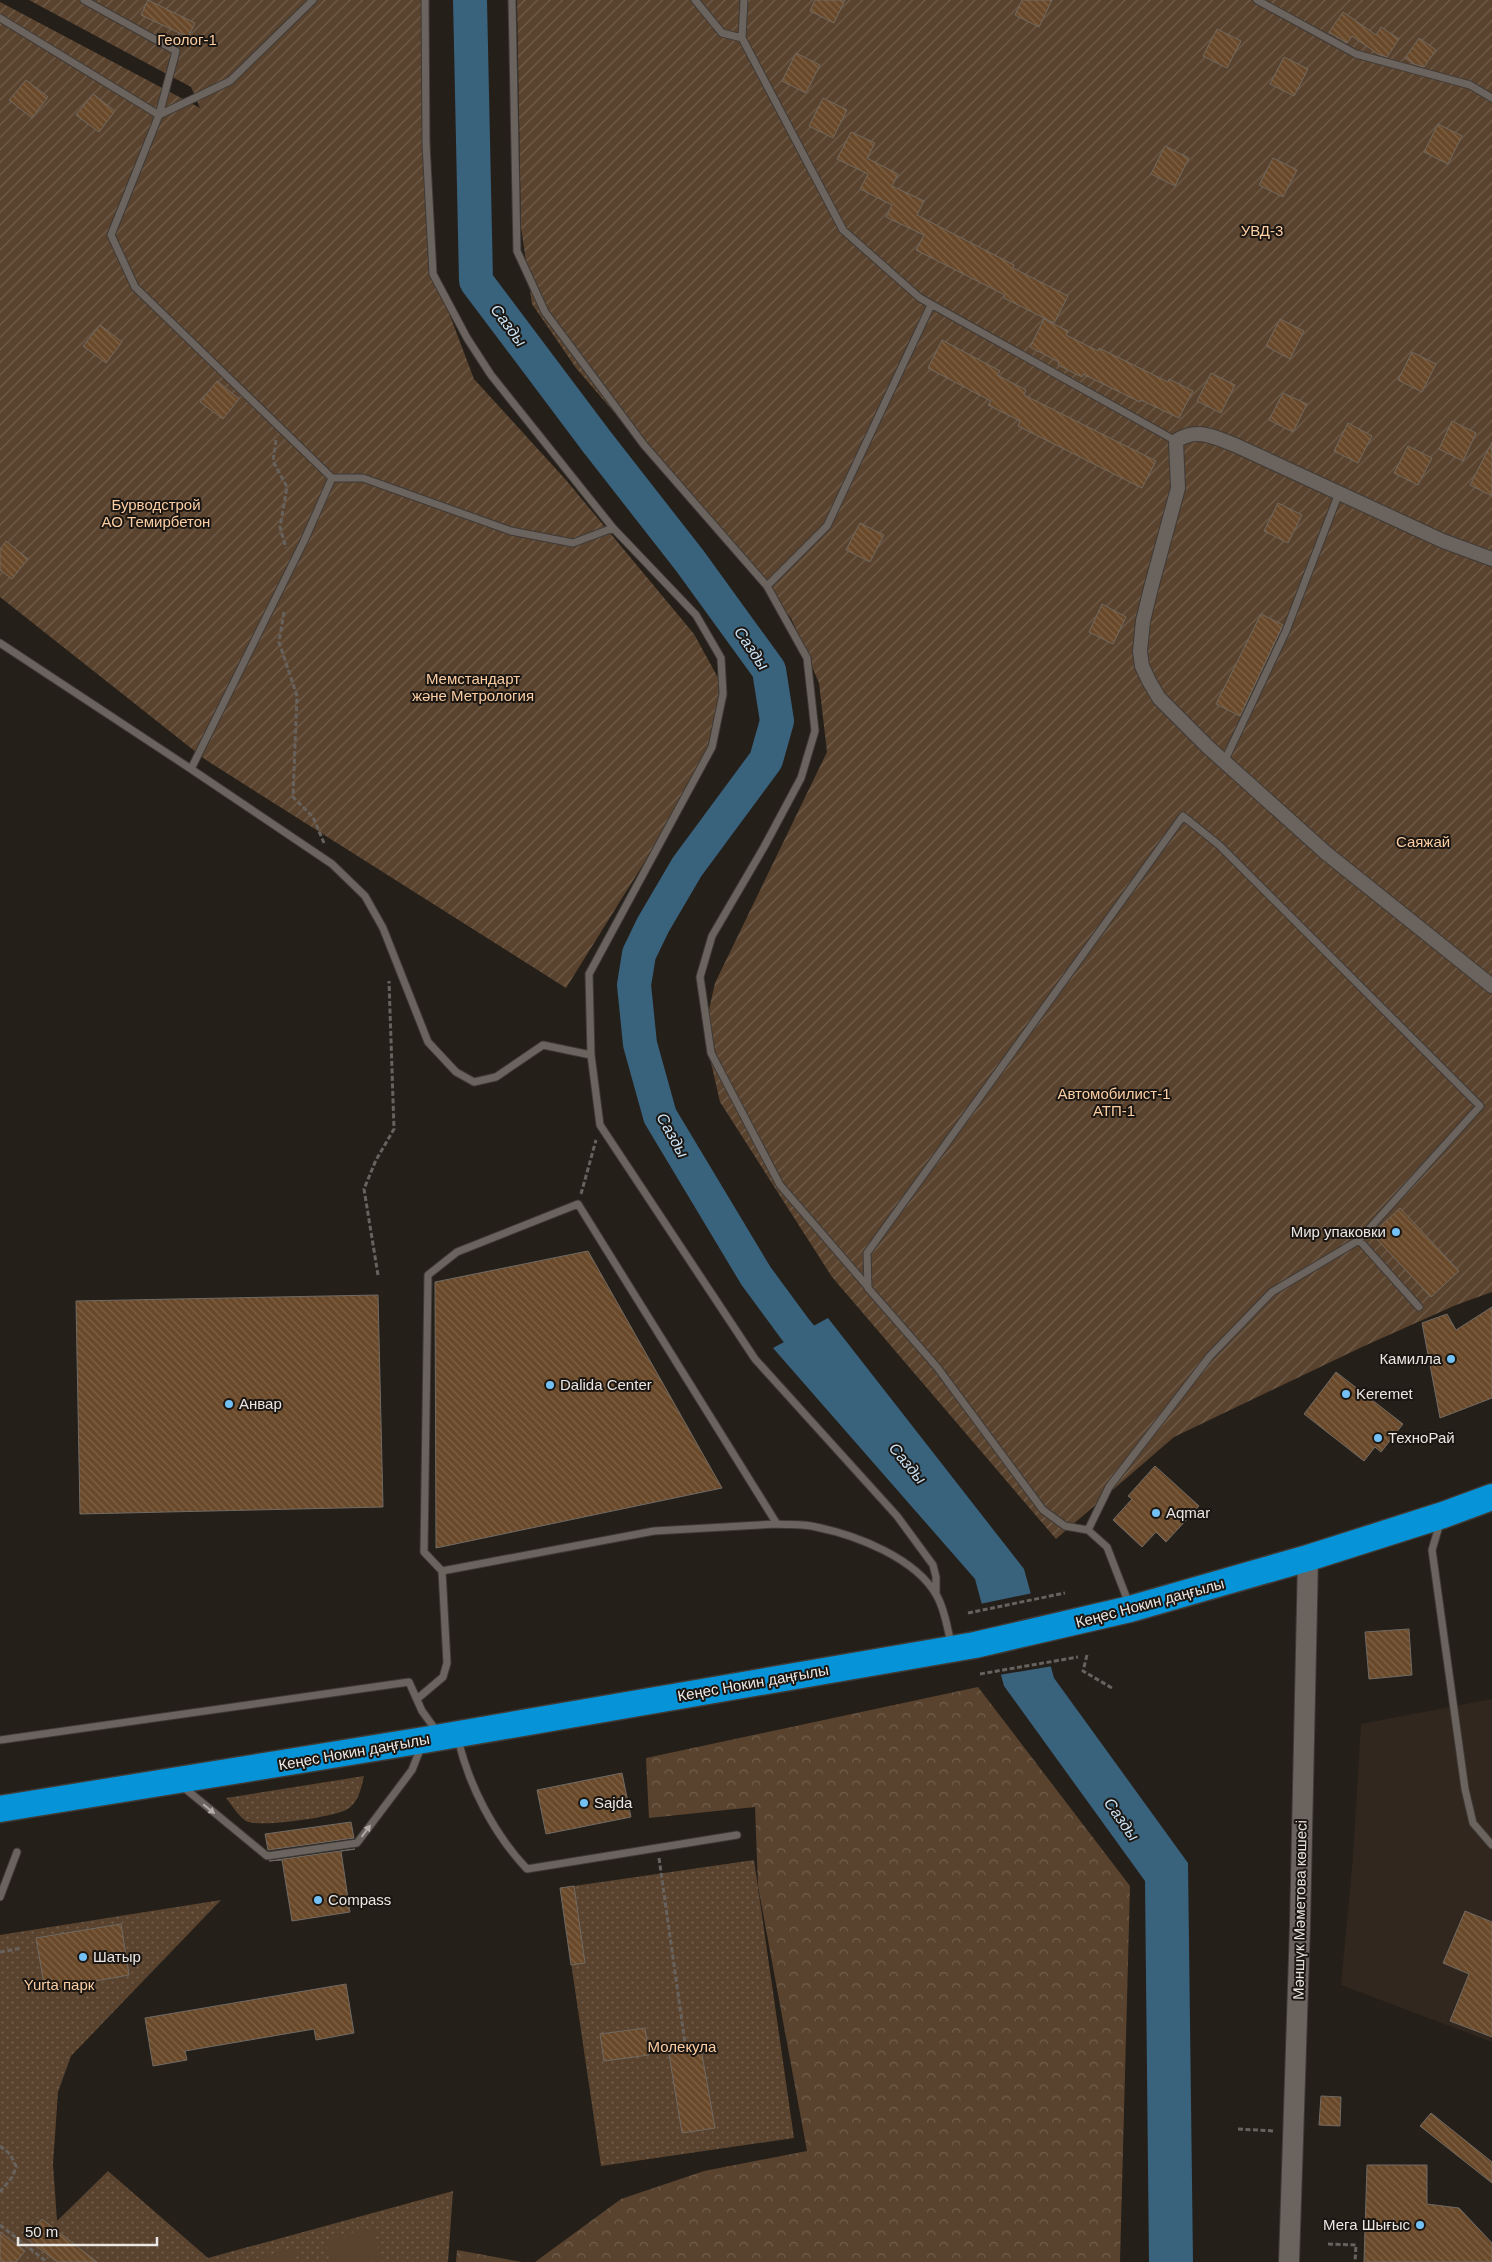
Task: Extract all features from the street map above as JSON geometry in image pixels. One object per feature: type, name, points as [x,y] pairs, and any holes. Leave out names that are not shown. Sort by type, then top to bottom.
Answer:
[{"type":"highway","name":"Кеңес Нокин даңғылы","points":[[0,1809],[440,1737],[963,1647],[1072,1624],[1130,1609],[1308,1558],[1443,1515],[1492,1497]]},
{"type":"main road","name":"Мәншүк Мәметова көшесі","points":[[1289,2262],[1300,1925],[1308,1558]]},
{"type":"street","points":[[1492,559],[1443,541],[1235,445],[1205,434],[1186,434],[1176,441],[1178,488],[1143,621],[1140,651],[1142,666],[1159,698],[1224,762],[1326,853],[1492,986]]},
{"type":"lane","points":[[84,0],[176,51],[159,115],[111,235],[135,287],[332,478],[364,478],[511,531],[573,543],[613,528]]},
{"type":"lane","points":[[159,115],[230,81],[313,0]]},
{"type":"lane","points":[[425,0],[426,144],[433,274],[467,338],[491,375],[613,528],[696,615],[721,658],[723,694],[712,747],[589,974],[591,1056],[600,1125],[755,1359],[897,1516],[933,1565],[936,1576],[936,1594]]},
{"type":"lane","points":[[512,0],[517,251],[545,312],[632,430],[767,586],[807,658],[815,730],[801,778],[764,847],[712,936],[700,977],[711,1053],[780,1185],[937,1367],[1044,1510],[1065,1526],[1088,1530],[1106,1547],[1130,1609]]},
{"type":"lane","points":[[695,0],[722,33],[742,38]]},
{"type":"lane","points":[[744,0],[742,38],[843,230],[920,298],[931,305],[1176,441]]},
{"type":"lane","points":[[1257,0],[1356,54],[1470,85],[1492,98]]},
{"type":"lane","points":[[0,18],[159,115]]},
{"type":"lane","points":[[767,586],[827,526],[931,305]]},
{"type":"lane","points":[[190,769],[292,565],[332,478]]},
{"type":"lane","points":[[1224,762],[1286,631],[1339,493]]},
{"type":"lane","points":[[0,643],[332,864],[365,896],[383,928],[428,1042],[456,1072],[474,1082],[496,1078],[543,1045],[591,1056]]},
{"type":"lane","points":[[868,1288],[867,1253],[1183,816],[1219,845],[1480,1106],[1359,1240],[1272,1292],[1210,1356],[1109,1487],[1088,1530]]},
{"type":"lane","points":[[417,1699],[443,1677],[448,1663],[442,1572],[424,1552],[428,1275],[457,1252],[578,1204],[778,1524]]},
{"type":"lane","points":[[1359,1240],[1419,1307]]},
{"type":"lane","points":[[1443,1515],[1432,1550],[1465,1789],[1474,1823],[1489,1844],[1492,1845]]},
{"type":"lane","points":[[442,1572],[654,1531],[778,1524],[815,1527],[851,1538],[901,1559],[918,1573],[936,1594],[963,1647]]},
{"type":"lane","points":[[0,1740],[410,1682],[422,1711],[440,1737],[463,1761],[473,1785],[507,1848],[526,1869],[737,1835]]},
{"type":"lane","points":[[170,1782],[178,1783],[266,1856],[356,1843],[440,1737]]},
{"type":"lane","points":[[0,1897],[17,1852]]},
{"type":"path","points":[[277,425],[273,461],[287,487],[280,528],[292,565]]},
{"type":"path","points":[[286,604],[279,642],[297,696],[294,796],[313,817],[332,864]]},
{"type":"path","points":[[378,1275],[364,1189],[376,1160],[394,1129],[388,973]]},
{"type":"path","points":[[578,1204],[600,1125]]},
{"type":"path","points":[[968,1614],[1065,1592]]},
{"type":"path","points":[[1087,1654],[1083,1671],[1112,1688]]},
{"type":"path","points":[[980,1674],[1078,1657]]},
{"type":"path","points":[[658,1848],[685,2043]]},
{"type":"path","points":[[0,1952],[22,1948]]},
{"type":"path","points":[[1238,2129],[1276,2131]]},
{"type":"path","points":[[0,2146],[10,2154],[16,2166],[13,2176],[0,2192]]},
{"type":"path","points":[[0,2225],[47,2262]]},
{"type":"path","points":[[1328,2244],[1356,2245],[1355,2262]]},
{"type":"shaded area","points":[[1492,1699],[1492,2042],[1341,1985],[1353,1858],[1361,1724]]},
{"type":"green space","name":"Мемстандарт және Метрология","points":[[29,0],[428,0],[432,268],[474,379],[566,480],[694,634],[722,685],[717,727],[702,770],[566,988],[206,760],[0,597],[0,2],[200,108],[191,87]]},
{"type":"green space","points":[[517,0],[1492,0],[1492,1292],[1456,1305],[1362,1347],[1174,1437],[1056,1539],[832,1277],[720,1102],[704,1032],[715,983],[827,752],[819,683],[791,618],[576,368],[532,304],[521,227]]},
{"type":"green space","points":[[978,1687],[1130,1886],[1120,2262],[535,2262],[621,2199],[704,2171],[807,2151],[758,1886],[755,1807],[649,1818],[646,1758]]},
{"type":"green space","points":[[364,1776],[359,1795],[350,1807],[339,1813],[312,1818],[253,1823],[243,1819],[226,1798]]},
{"type":"green space","name":"Молекула","points":[[754,1860],[794,2138],[601,2166],[560,1888]]},
{"type":"green space","name":"Yurta парк","points":[[221,1900],[71,2056],[58,2092],[53,2164],[57,2221],[108,2171],[208,2258],[453,2191],[448,2262],[0,2262],[0,1935]]},
{"type":"green space","points":[[373,2227],[381,2261],[331,2262],[325,2240]]},
{"type":"green space","points":[[293,2248],[296,2262],[243,2262]]},
{"type":"green space","points":[[457,2250],[522,2262],[456,2262]]},
{"type":"water","points":[[828,1318],[1024,1569],[1054,1678],[1188,1863],[1193,2262],[1149,2262],[1145,1881],[1004,1686],[975,1579],[773,1348]]},
{"type":"pier","points":[[1033,1593],[1053,1666],[999,1675],[980,1604]]},
{"type":"building","points":[[148,0],[195,23],[188,37],[141,15]]},
{"type":"building","points":[[815,0],[845,0],[834,23],[810,11]]},
{"type":"building","points":[[1022,0],[1052,0],[1039,27],[1015,15]]},
{"type":"building","points":[[1343,12],[1376,35],[1381,27],[1399,39],[1387,57],[1378,54],[1352,36],[1347,43],[1329,32]]},
{"type":"building","points":[[1217,29],[1241,41],[1227,68],[1203,56]]},
{"type":"building","points":[[1419,38],[1436,50],[1424,67],[1414,64],[1405,58]]},
{"type":"building","points":[[796,53],[820,65],[806,93],[782,81]]},
{"type":"building","points":[[1284,57],[1308,69],[1294,96],[1270,84]]},
{"type":"building","points":[[26,80],[48,97],[32,118],[9,100]]},
{"type":"building","points":[[93,94],[115,111],[99,132],[76,115]]},
{"type":"building","points":[[823,98],[847,110],[833,138],[809,126]]},
{"type":"building","points":[[1438,124],[1462,136],[1448,164],[1424,152]]},
{"type":"building","points":[[851,132],[875,143],[867,158],[898,174],[892,186],[924,201],[917,215],[1014,265],[1013,268],[1068,296],[1054,323],[1004,298],[1005,295],[916,250],[924,235],[886,217],[892,205],[860,189],[868,174],[837,159]]},
{"type":"building","points":[[1165,146],[1189,158],[1175,186],[1151,174]]},
{"type":"building","points":[[1273,158],[1297,170],[1283,197],[1259,185]]},
{"type":"building","points":[[1044,319],[1068,331],[1066,335],[1098,351],[1099,348],[1168,382],[1169,379],[1193,391],[1179,418],[1141,400],[1140,402],[1083,374],[1082,377],[1058,365],[1059,362],[1030,347]]},
{"type":"building","points":[[1280,319],[1304,331],[1290,359],[1266,346]]},
{"type":"building","points":[[100,325],[122,342],[106,363],[83,346]]},
{"type":"building","points":[[942,340],[1000,371],[997,375],[1026,390],[1024,395],[1156,461],[1142,488],[1018,426],[1020,421],[988,405],[991,401],[928,368]]},
{"type":"building","points":[[1412,352],[1436,364],[1422,392],[1398,380]]},
{"type":"building","points":[[1211,373],[1235,385],[1221,413],[1197,401]]},
{"type":"building","points":[[217,381],[239,399],[223,419],[200,402]]},
{"type":"building","points":[[1283,393],[1307,404],[1293,432],[1269,420]]},
{"type":"building","points":[[1452,421],[1476,433],[1463,461],[1439,449]]},
{"type":"building","points":[[1348,423],[1372,436],[1358,463],[1334,451]]},
{"type":"building","points":[[1492,442],[1492,496],[1470,485]]},
{"type":"building","points":[[1408,446],[1432,458],[1418,485],[1394,473]]},
{"type":"building","points":[[1278,503],[1302,515],[1288,543],[1264,531]]},
{"type":"building","points":[[860,523],[884,535],[870,562],[846,550]]},
{"type":"building","points":[[6,541],[28,559],[12,579],[0,570],[0,549]]},
{"type":"building","points":[[1102,604],[1126,617],[1113,644],[1089,632]]},
{"type":"building","points":[[1261,614],[1283,625],[1240,716],[1216,704]]},
{"type":"building","points":[[1400,1208],[1459,1271],[1431,1297],[1372,1234]]},
{"type":"building","name":"Dalida Center","points":[[588,1251],[722,1488],[436,1548],[435,1282]]},
{"type":"building","name":"Анвар","points":[[378,1295],[383,1507],[80,1514],[76,1301]]},
{"type":"building","name":"Камилла","points":[[1492,1307],[1492,1398],[1440,1418],[1422,1323],[1447,1314],[1456,1330]]},
{"type":"building","points":[[1336,1372],[1403,1424],[1381,1452],[1375,1447],[1364,1461],[1304,1414]]},
{"type":"building","name":"Aqmar","points":[[1155,1466],[1199,1506],[1166,1542],[1156,1532],[1142,1547],[1113,1520],[1132,1499],[1128,1496]]},
{"type":"building","points":[[1409,1629],[1412,1675],[1369,1679],[1365,1632]]},
{"type":"building","name":"Sajda","points":[[622,1773],[631,1817],[546,1834],[537,1790]]},
{"type":"building","points":[[351,1822],[354,1838],[268,1850],[265,1834]]},
{"type":"building","points":[[355,1849],[341,1851],[350,1912],[292,1921],[282,1860],[269,1861]]},
{"type":"building","points":[[574,1886],[585,1963],[571,1965],[560,1888]]},
{"type":"building","points":[[1465,1911],[1492,1922],[1492,2037],[1450,2021],[1469,1974],[1443,1963]]},
{"type":"building","name":"Шатыр","points":[[121,1924],[129,1975],[45,1990],[36,1938]]},
{"type":"building","points":[[346,1984],[354,2033],[316,2040],[314,2029],[185,2051],[187,2060],[153,2066],[145,2018]]},
{"type":"building","points":[[645,2028],[649,2055],[604,2061],[600,2034]]},
{"type":"building","points":[[701,2049],[715,2128],[682,2133],[669,2054]]},
{"type":"building","points":[[1321,2096],[1341,2097],[1340,2126],[1319,2125]]},
{"type":"building","points":[[1431,2113],[1492,2162],[1492,2183],[1420,2126]]},
{"type":"building","name":"Мега Шығыс","points":[[1367,2165],[1427,2165],[1427,2204],[1459,2208],[1492,2243],[1492,2262],[1364,2262]]},
{"type":"building","points":[[42,2219],[97,2262],[57,2262],[26,2238]]},
{"type":"building","points":[[0,2232],[25,2251],[16,2262],[0,2262]]},
{"type":"waterway","name":"Сазды","points":[[470,0],[476,281],[597,442],[690,561],[769,670],[777,721],[766,760],[687,867],[653,925],[639,954],[634,985],[640,1044],[660,1116],[756,1276],[795,1329],[829,1370]]},
{"type":"place","name":"Мир упаковки","points":[[1396,1232]]},
{"type":"place","name":"Камилла","points":[[1451,1359]]},
{"type":"place","name":"Dalida Center","points":[[550,1385]]},
{"type":"place","name":"Keremet","points":[[1346,1394]]},
{"type":"place","name":"Анвар","points":[[229,1404]]},
{"type":"place","name":"ТехноРай","points":[[1378,1438]]},
{"type":"place","name":"Aqmar","points":[[1156,1513]]},
{"type":"place","name":"Sajda","points":[[584,1803]]},
{"type":"place","name":"Compass","points":[[318,1900]]},
{"type":"place","name":"Шатыр","points":[[83,1957]]},
{"type":"place","name":"Мега Шығыс","points":[[1420,2225]]},
{"type":"park label","name":"Геолог-1","points":[[187,40]]},
{"type":"park label","name":"УВД-3","points":[[1262,231]]},
{"type":"park label","name":"Бурводстрой АО Темирбетон","points":[[156,514]]},
{"type":"park label","name":"Саяжай","points":[[1423,842]]},
{"type":"park label","name":"Автомобилист-1 АТП-1","points":[[1114,1102]]}]
